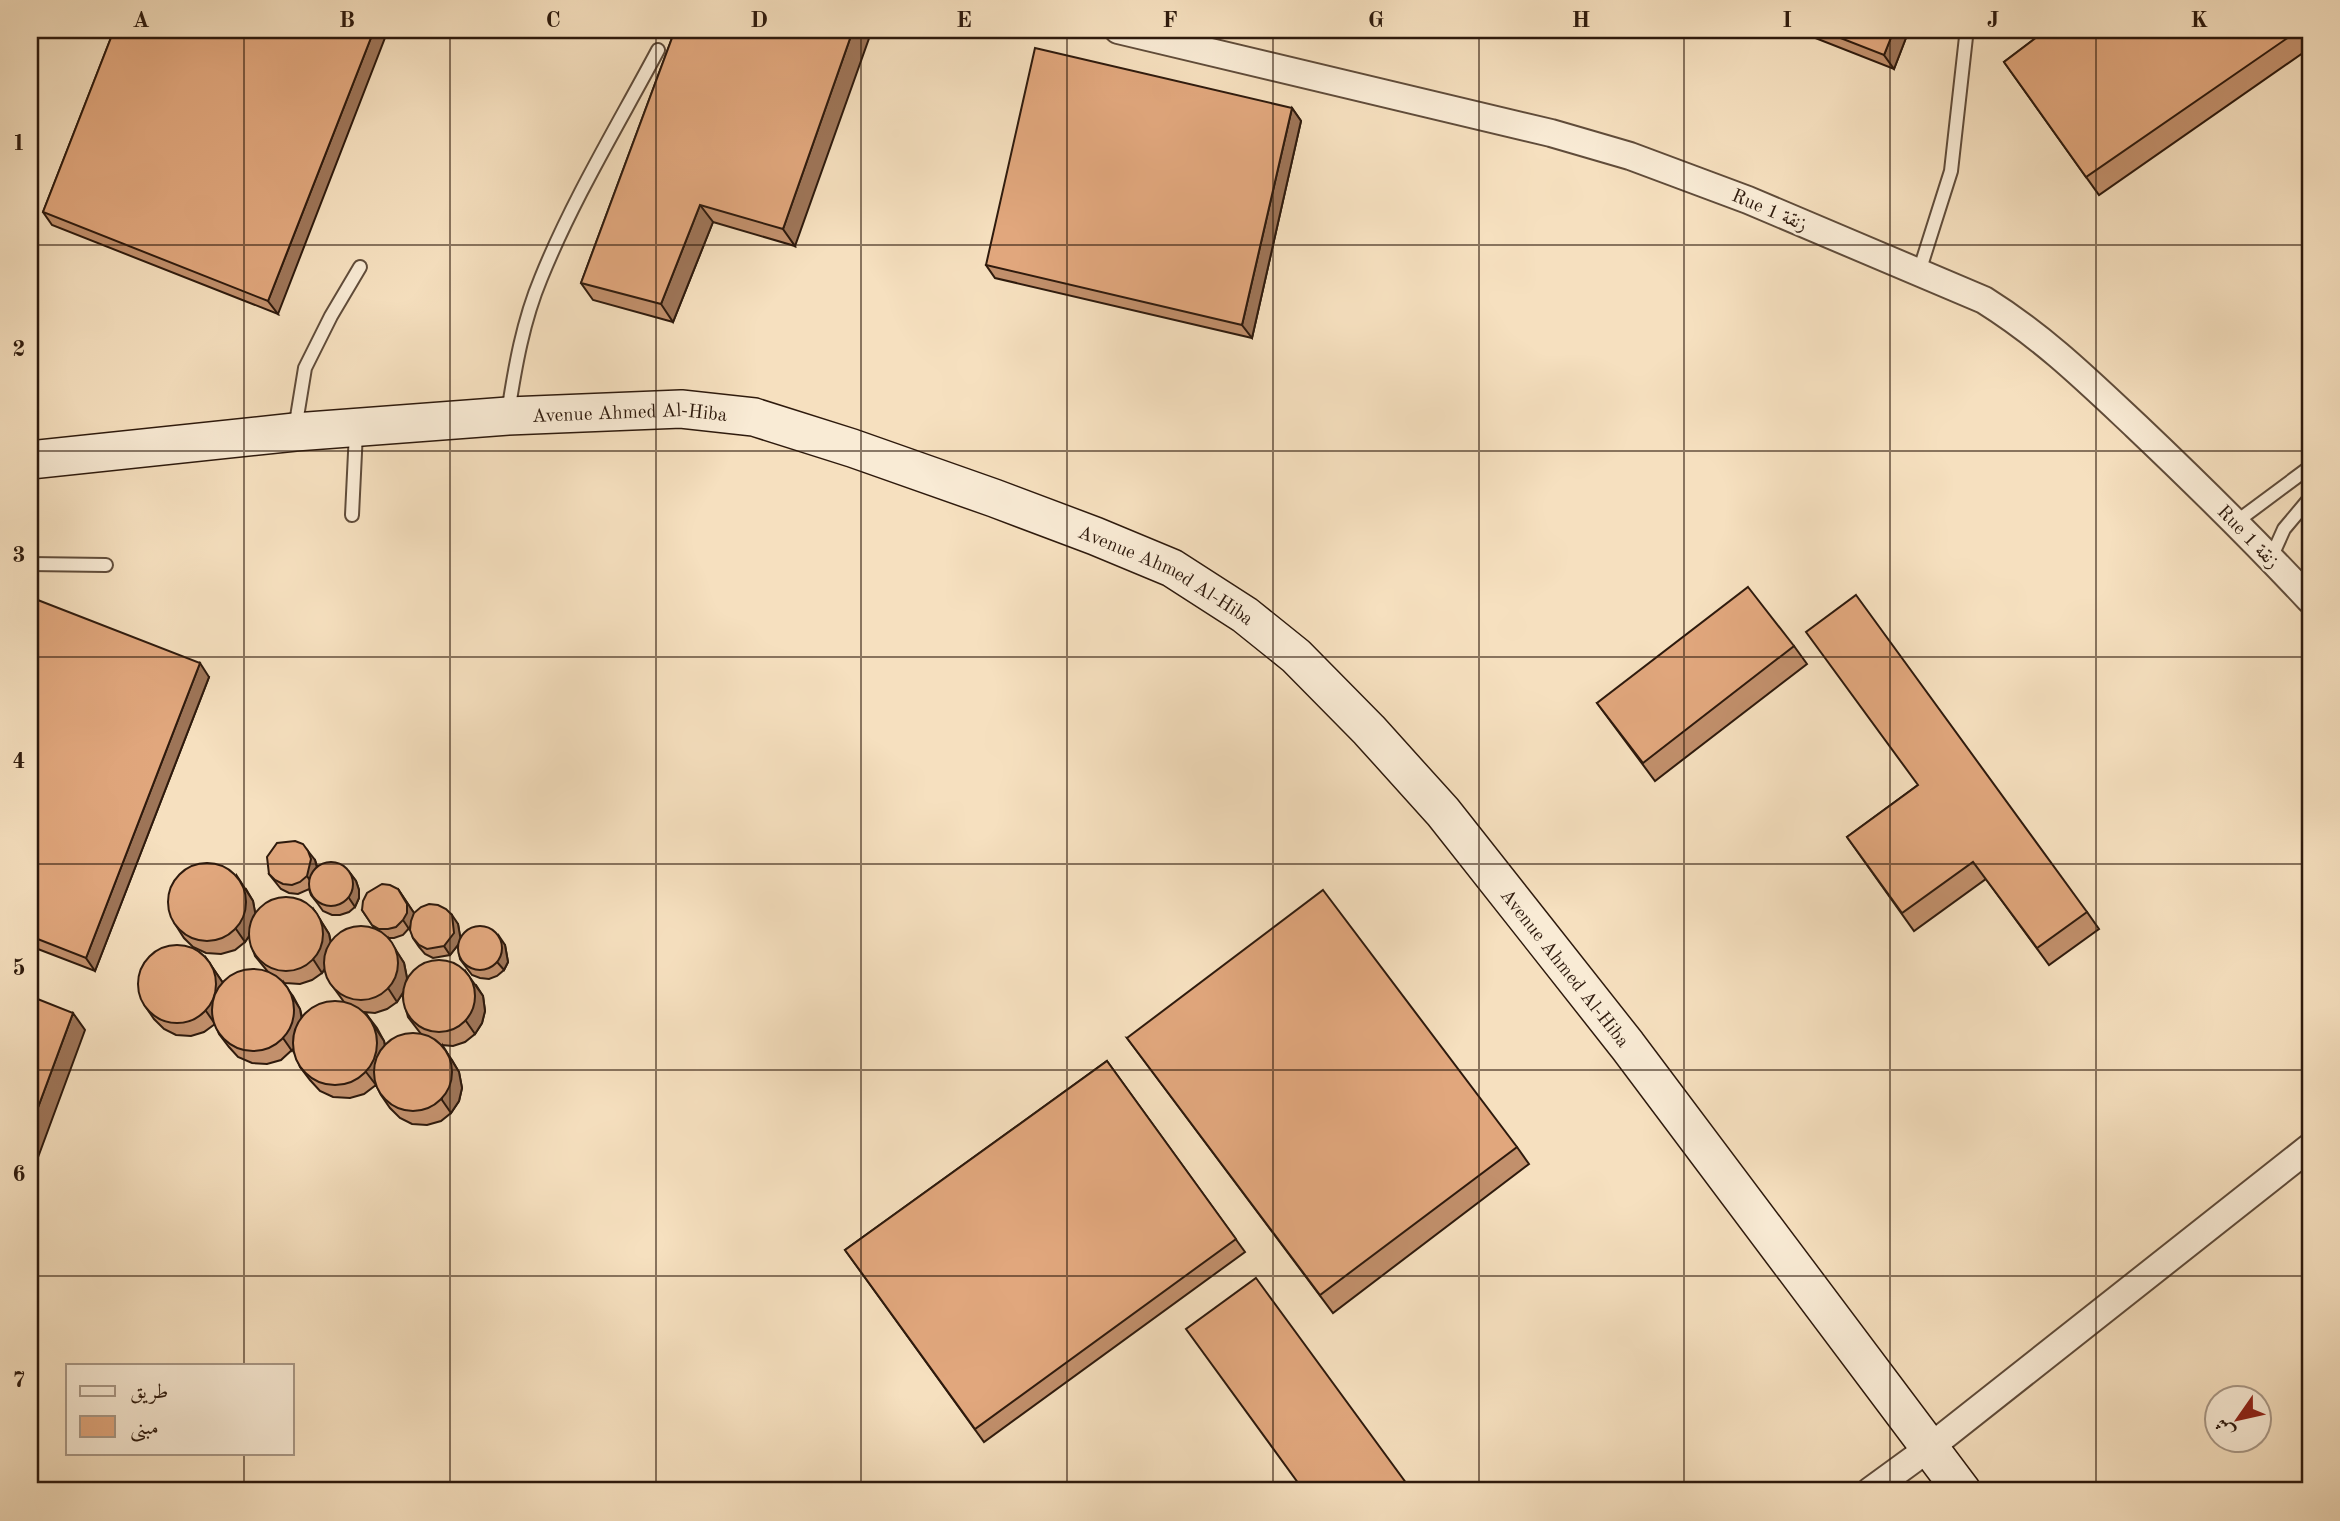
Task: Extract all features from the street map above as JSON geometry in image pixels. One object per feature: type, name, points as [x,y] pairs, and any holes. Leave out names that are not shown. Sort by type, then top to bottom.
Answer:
[{"type":"street","name":"Rue 1 زنقة","points":[[1118,30],[1591,144],[1690,177],[1984,300],[2058,353],[2236,522],[2310,600]]},
{"type":"street","name":"Avenue Ahmed Al-Hiba","points":[[30,460],[295,432],[508,416],[681,409],[754,417],[852,448],[1095,536],[1172,568],[1245,615],[1296,656],[1369,730],[1443,812],[1628,1045],[1962,1491]]},
{"type":"street","points":[[1870,1491],[1930,1448],[2310,1147]]},
{"type":"lane","points":[[1919,272],[1951,171],[1969,30]]},
{"type":"lane","points":[[508,416],[517,354],[540,279],[574,205],[658,50]]},
{"type":"lane","points":[[295,432],[304,368],[360,267]]},
{"type":"lane","points":[[352,515],[356,428]]},
{"type":"lane","points":[[2236,522],[2310,467]]},
{"type":"lane","points":[[2271,558],[2284,529],[2310,498]]},
{"type":"lane","points":[[30,564],[106,565]]},
{"type":"building","points":[[114,30],[374,30],[268,301],[43,212]]},
{"type":"building","points":[[675,30],[853,30],[783,229],[700,205],[661,304],[581,283]]},
{"type":"building","points":[[1820,30],[1894,30],[1884,55]]},
{"type":"building","points":[[2046,30],[2299,30],[2086,177],[2004,62]]},
{"type":"building","points":[[1035,48],[1292,108],[1242,325],[986,265]]},
{"type":"building","points":[[1748,587],[1794,646],[1643,763],[1597,703]]},
{"type":"building","points":[[1856,595],[2087,912],[2037,948],[1973,862],[1902,913],[1847,837],[1918,785],[1806,632]]},
{"type":"building","points":[[30,597],[200,663],[86,958],[30,936]]},
{"type":"building","points":[[295,841],[303,844],[311,859],[307,876],[292,885],[283,884],[269,874],[267,857],[277,843]]},
{"type":"building","points":[[331,862],[340,863],[347,868],[352,875],[352,893],[347,900],[340,905],[331,906],[322,905],[315,900],[310,893],[309,884],[310,875],[315,868],[322,863]]},
{"type":"building","points":[[199,863],[215,863],[229,869],[240,880],[246,894],[246,910],[240,924],[229,935],[215,941],[199,941],[185,935],[174,924],[168,910],[168,894],[174,880],[185,869]]},
{"type":"building","points":[[382,884],[398,889],[407,904],[407,913],[403,920],[396,927],[388,929],[379,929],[372,925],[362,910],[367,893]]},
{"type":"building","points":[[1323,890],[1517,1147],[1320,1295],[1127,1038]]},
{"type":"building","points":[[286,897],[300,900],[312,908],[320,920],[323,934],[320,948],[312,960],[300,968],[286,971],[272,968],[260,960],[252,948],[249,934],[252,920],[260,908],[272,900]]},
{"type":"building","points":[[429,904],[438,905],[452,915],[454,933],[444,946],[427,949],[419,945],[410,930],[414,913]]},
{"type":"building","points":[[361,926],[375,929],[387,937],[395,949],[398,963],[395,977],[387,989],[375,997],[361,1000],[347,997],[335,989],[327,977],[324,963],[327,949],[335,937],[347,929]]},
{"type":"building","points":[[480,926],[496,932],[502,948],[496,964],[480,970],[464,964],[458,948],[464,932]]},
{"type":"building","points":[[177,945],[192,948],[209,962],[216,984],[213,999],[199,1016],[177,1023],[162,1020],[145,1006],[138,984],[141,969],[155,952]]},
{"type":"building","points":[[446,960],[465,970],[473,982],[473,1010],[465,1022],[453,1030],[432,1032],[413,1022],[405,1010],[403,989],[413,970],[425,962]]},
{"type":"building","points":[[253,969],[269,972],[282,981],[291,994],[294,1010],[291,1026],[282,1039],[269,1048],[253,1051],[237,1048],[224,1039],[215,1026],[212,1010],[215,994],[224,981],[237,972]]},
{"type":"building","points":[[30,996],[73,1013],[30,1129]]},
{"type":"building","points":[[335,1001],[351,1004],[365,1013],[374,1027],[377,1043],[374,1059],[365,1073],[351,1082],[335,1085],[319,1082],[305,1073],[296,1059],[293,1043],[296,1027],[305,1013],[319,1004]]},
{"type":"building","points":[[405,1033],[421,1033],[435,1039],[446,1050],[452,1064],[452,1080],[446,1094],[435,1105],[421,1111],[405,1111],[391,1105],[380,1094],[374,1080],[374,1064],[380,1050],[391,1039]]},
{"type":"building","points":[[1107,1061],[1236,1239],[975,1429],[845,1250]]},
{"type":"building","points":[[1256,1278],[1412,1491],[1304,1491],[1186,1329]]}]
